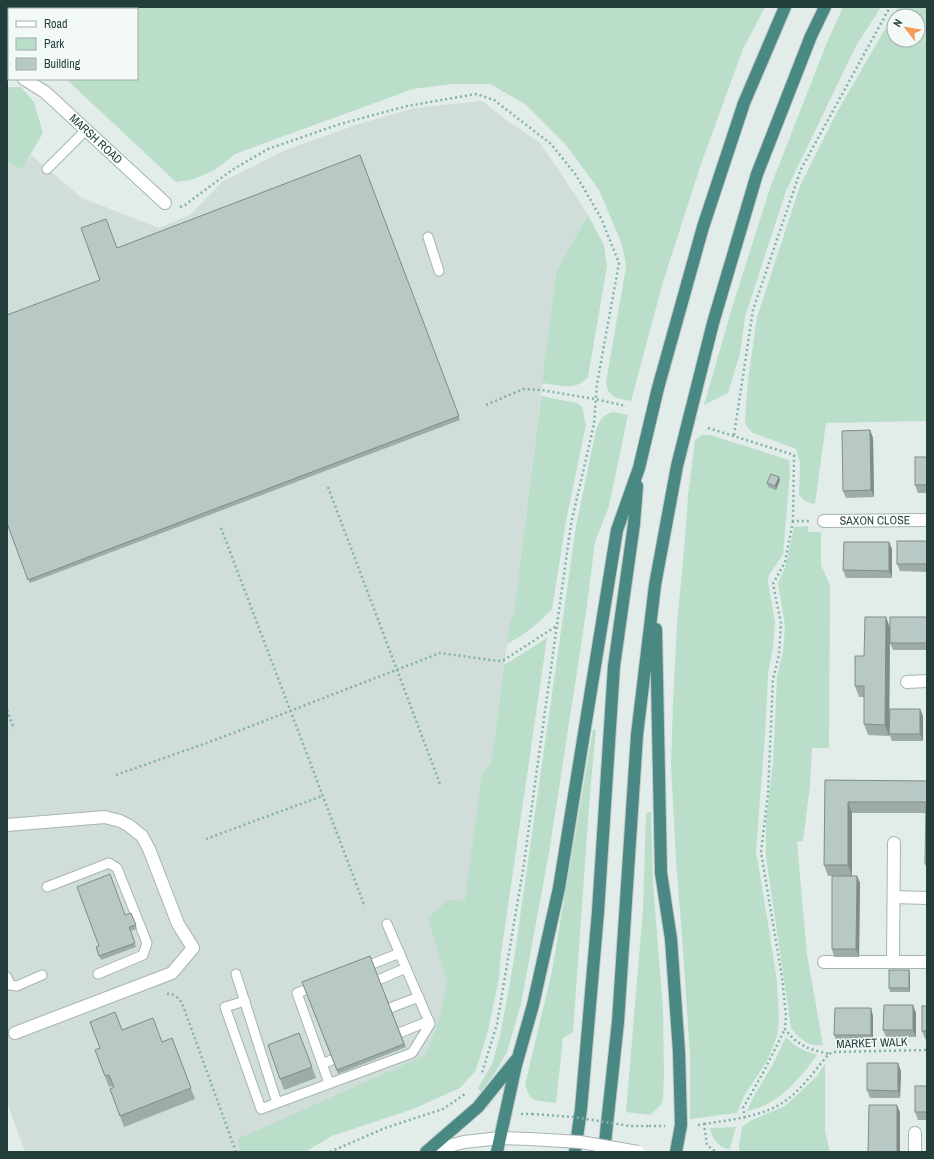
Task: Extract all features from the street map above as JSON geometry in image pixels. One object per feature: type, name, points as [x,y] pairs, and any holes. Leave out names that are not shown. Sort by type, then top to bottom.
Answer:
[{"type":"highway","points":[[497,1152],[518,1057],[533,1005],[559,888],[617,530],[639,468],[658,388],[703,227],[744,103],[785,7]]},
{"type":"highway","points":[[604,1152],[618,1022],[637,735],[655,585],[677,466],[715,316],[757,174],[811,36],[825,7]]},
{"type":"highway","points":[[575,1152],[581,1109],[598,912],[614,666],[634,524],[639,468]]},
{"type":"highway","points":[[655,585],[661,874],[671,939],[679,1052],[680,1125],[676,1152]]},
{"type":"highway","points":[[426,1152],[478,1107],[518,1057]]},
{"type":"street","name":"MARSH ROAD","points":[[26,80],[45,92],[165,203]]},
{"type":"street","name":"SAXON CLOSE","points":[[824,521],[927,520]]},
{"type":"street","points":[[907,682],[927,681]]},
{"type":"street","points":[[7,825],[105,817],[124,823],[142,836],[152,856],[178,924],[193,948],[172,973],[11,1033]]},
{"type":"street","points":[[893,962],[894,843]]},
{"type":"street","points":[[894,897],[927,898]]},
{"type":"street","points":[[824,962],[927,962]]},
{"type":"street","points":[[915,1132],[915,1152]]},
{"type":"street","points":[[426,1152],[464,1142],[500,1138],[580,1142],[638,1152]]},
{"type":"lane","points":[[47,169],[86,130]]},
{"type":"lane","points":[[428,237],[439,271]]},
{"type":"lane","points":[[47,887],[109,863],[117,868],[147,944],[144,955],[98,974]]},
{"type":"lane","points":[[244,1001],[225,1007],[260,1109],[412,1053],[430,1024],[387,924]]},
{"type":"lane","points":[[356,970],[400,953]]},
{"type":"lane","points":[[362,987],[406,968]]},
{"type":"lane","points":[[236,974],[277,1103]]},
{"type":"lane","points":[[7,977],[10,985],[17,986],[42,975]]},
{"type":"lane","points":[[326,982],[297,993],[307,1011],[316,1036],[322,1064],[329,1083]]},
{"type":"lane","points":[[369,1016],[419,997]]},
{"type":"lane","points":[[379,1041],[429,1021]]},
{"type":"lane","points":[[322,1064],[350,1052]]},
{"type":"path","points":[[734,435],[753,310],[801,169],[890,7]]},
{"type":"path","points":[[165,203],[171,209],[185,205],[232,170],[268,149],[340,124],[407,106],[476,94],[494,100],[551,144],[576,174],[601,218],[619,263],[596,384],[594,424],[571,524],[523,870],[497,1024],[483,1073],[479,1078]]},
{"type":"path","points":[[486,405],[523,389],[541,390],[626,406]]},
{"type":"path","points":[[708,428],[794,455],[793,521],[785,562],[773,584],[780,624],[779,655],[773,678],[768,787],[761,852],[782,977],[786,1016],[785,1029],[743,1108],[746,1118]]},
{"type":"path","points":[[328,487],[440,784]]},
{"type":"path","points":[[793,521],[824,521]]},
{"type":"path","points":[[221,528],[364,907]]},
{"type":"path","points":[[116,775],[215,740],[440,654],[498,661],[504,660],[558,625]]},
{"type":"path","points":[[7,710],[14,729]]},
{"type":"path","points":[[206,839],[322,796]]},
{"type":"path","points":[[158,978],[164,994],[173,994],[182,1003],[236,1152]]},
{"type":"path","points":[[785,1029],[790,1037],[807,1049],[828,1054]]},
{"type":"path","name":"MARKET WALK","points":[[704,1124],[746,1118],[764,1112],[796,1093],[828,1054],[833,1052],[927,1050]]},
{"type":"path","points":[[330,1152],[385,1128],[443,1109],[468,1092]]},
{"type":"path","points":[[532,1114],[574,1117],[630,1126],[649,1126]]},
{"type":"shaded area","points":[[482,101],[510,123],[539,142],[588,215],[556,272],[514,613],[510,621],[496,725],[465,992],[438,1055],[250,1152],[25,1152],[7,1102],[7,162],[22,169],[31,155],[82,198],[159,228],[190,215],[222,182],[288,149],[356,125],[414,108]]},
{"type":"green space","points":[[765,7],[743,49],[701,164],[663,282],[631,401],[617,398],[611,394],[606,382],[626,267],[621,242],[599,190],[566,145],[525,104],[490,84],[453,84],[413,89],[235,154],[215,170],[191,180],[176,182],[67,80],[138,80],[138,8],[88,8]]},
{"type":"green space","points":[[843,7],[881,7],[856,46],[786,191],[745,317],[740,354],[728,393],[704,405],[732,308],[770,188],[826,45]]},
{"type":"green space","points":[[898,7],[927,7],[927,421],[826,423],[815,504],[802,499],[799,495],[800,463],[796,449],[753,433],[746,426],[745,420],[748,380],[757,317],[800,186],[837,112],[886,28],[886,48],[926,48],[926,8]]},
{"type":"green space","points":[[7,87],[21,87],[34,102],[43,133],[22,169],[7,162]]},
{"type":"green space","points":[[588,215],[604,245],[607,266],[588,377],[578,385],[572,386],[542,383],[556,272]]},
{"type":"green space","points":[[541,396],[577,403],[582,407],[586,425],[566,521],[552,609],[531,629],[507,644],[510,621],[514,613]]},
{"type":"green space","points":[[613,412],[628,415],[609,506],[595,542],[586,613],[550,847],[521,1004],[507,1052],[495,1073],[481,1092],[478,1088],[492,1064],[500,1036],[513,966],[576,526],[596,430],[602,418]]},
{"type":"green space","points":[[702,435],[710,435],[789,460],[790,473],[783,555],[769,575],[768,582],[775,622],[773,647],[768,674],[765,736],[756,851],[777,982],[779,1022],[777,1036],[767,1061],[744,1096],[737,1113],[690,1119],[690,1056],[676,862],[671,765],[677,624],[688,496],[695,440]]},
{"type":"green space","points":[[808,526],[808,532],[821,532],[821,565],[830,585],[829,748],[812,748],[810,786],[803,841],[797,842],[807,954],[823,1045],[813,1045],[805,1041],[791,1028],[766,857],[766,821],[773,762],[777,676],[783,652],[785,626],[778,583],[785,568],[794,527]]},
{"type":"green space","points":[[547,638],[501,954],[499,978],[488,1031],[476,1070],[460,1088],[413,1109],[332,1136],[305,1152],[240,1152],[238,1139],[426,1055],[439,1020],[447,982],[428,918],[448,900],[465,901],[482,773],[491,765],[504,665]]},
{"type":"green space","points":[[593,729],[596,730],[573,1032],[563,1038],[556,1103],[534,1100],[529,1095],[525,1085],[552,971]]},
{"type":"green space","points":[[651,812],[653,883],[663,1009],[664,1073],[663,1098],[661,1105],[650,1115],[626,1112],[643,909],[646,813]]},
{"type":"green space","points":[[786,1037],[793,1044],[817,1055],[804,1073],[787,1090],[768,1103],[747,1111],[772,1066]]},
{"type":"green space","points":[[825,1064],[825,1131],[830,1152],[740,1152],[739,1146],[742,1127],[750,1121],[785,1106],[816,1077]]},
{"type":"green space","points":[[736,1127],[730,1149],[726,1149],[719,1145],[712,1136],[710,1128]]},
{"type":"building","points":[[17,7],[58,7],[58,8]]},
{"type":"building","points":[[360,155],[459,416],[28,580],[7,523],[7,315],[100,280],[81,228],[106,219],[117,248]]},
{"type":"building","points":[[870,430],[871,490],[843,491],[842,431]]},
{"type":"building","points":[[915,457],[927,457],[927,485],[915,485]]},
{"type":"building","points":[[771,474],[779,477],[775,486],[767,483]]},
{"type":"building","points":[[897,541],[927,541],[927,564],[897,564]]},
{"type":"building","points":[[844,542],[889,542],[889,571],[843,570]]},
{"type":"building","points":[[865,617],[886,617],[885,725],[864,724],[864,686],[855,686],[855,656],[864,656]]},
{"type":"building","points":[[890,617],[927,617],[927,643],[890,643]]},
{"type":"building","points":[[890,709],[920,709],[920,734],[889,734]]},
{"type":"building","points":[[825,780],[927,781],[927,864],[925,864],[926,802],[848,802],[848,865],[824,865]]},
{"type":"building","points":[[110,874],[125,915],[131,913],[136,925],[129,927],[135,943],[99,956],[96,947],[99,946],[77,887]]},
{"type":"building","points":[[832,876],[857,876],[856,949],[832,949]]},
{"type":"building","points":[[370,956],[404,1044],[337,1070],[302,982]]},
{"type":"building","points":[[889,970],[909,970],[909,988],[889,988]]},
{"type":"building","points":[[884,1005],[913,1005],[913,1030],[883,1030]]},
{"type":"building","points":[[922,1006],[927,1006],[927,1031],[922,1031]]},
{"type":"building","points":[[835,1008],[871,1008],[871,1035],[834,1035]]},
{"type":"building","points":[[115,1012],[122,1030],[153,1018],[162,1042],[172,1038],[191,1088],[120,1116],[110,1089],[114,1087],[109,1075],[105,1076],[95,1050],[100,1048],[90,1022]]},
{"type":"building","points":[[299,1033],[312,1067],[280,1079],[268,1045]]},
{"type":"building","points":[[867,1063],[898,1063],[898,1091],[867,1090]]},
{"type":"building","points":[[915,1086],[927,1086],[927,1112],[915,1112]]},
{"type":"building","points":[[869,1105],[897,1105],[897,1152],[868,1152]]}]
